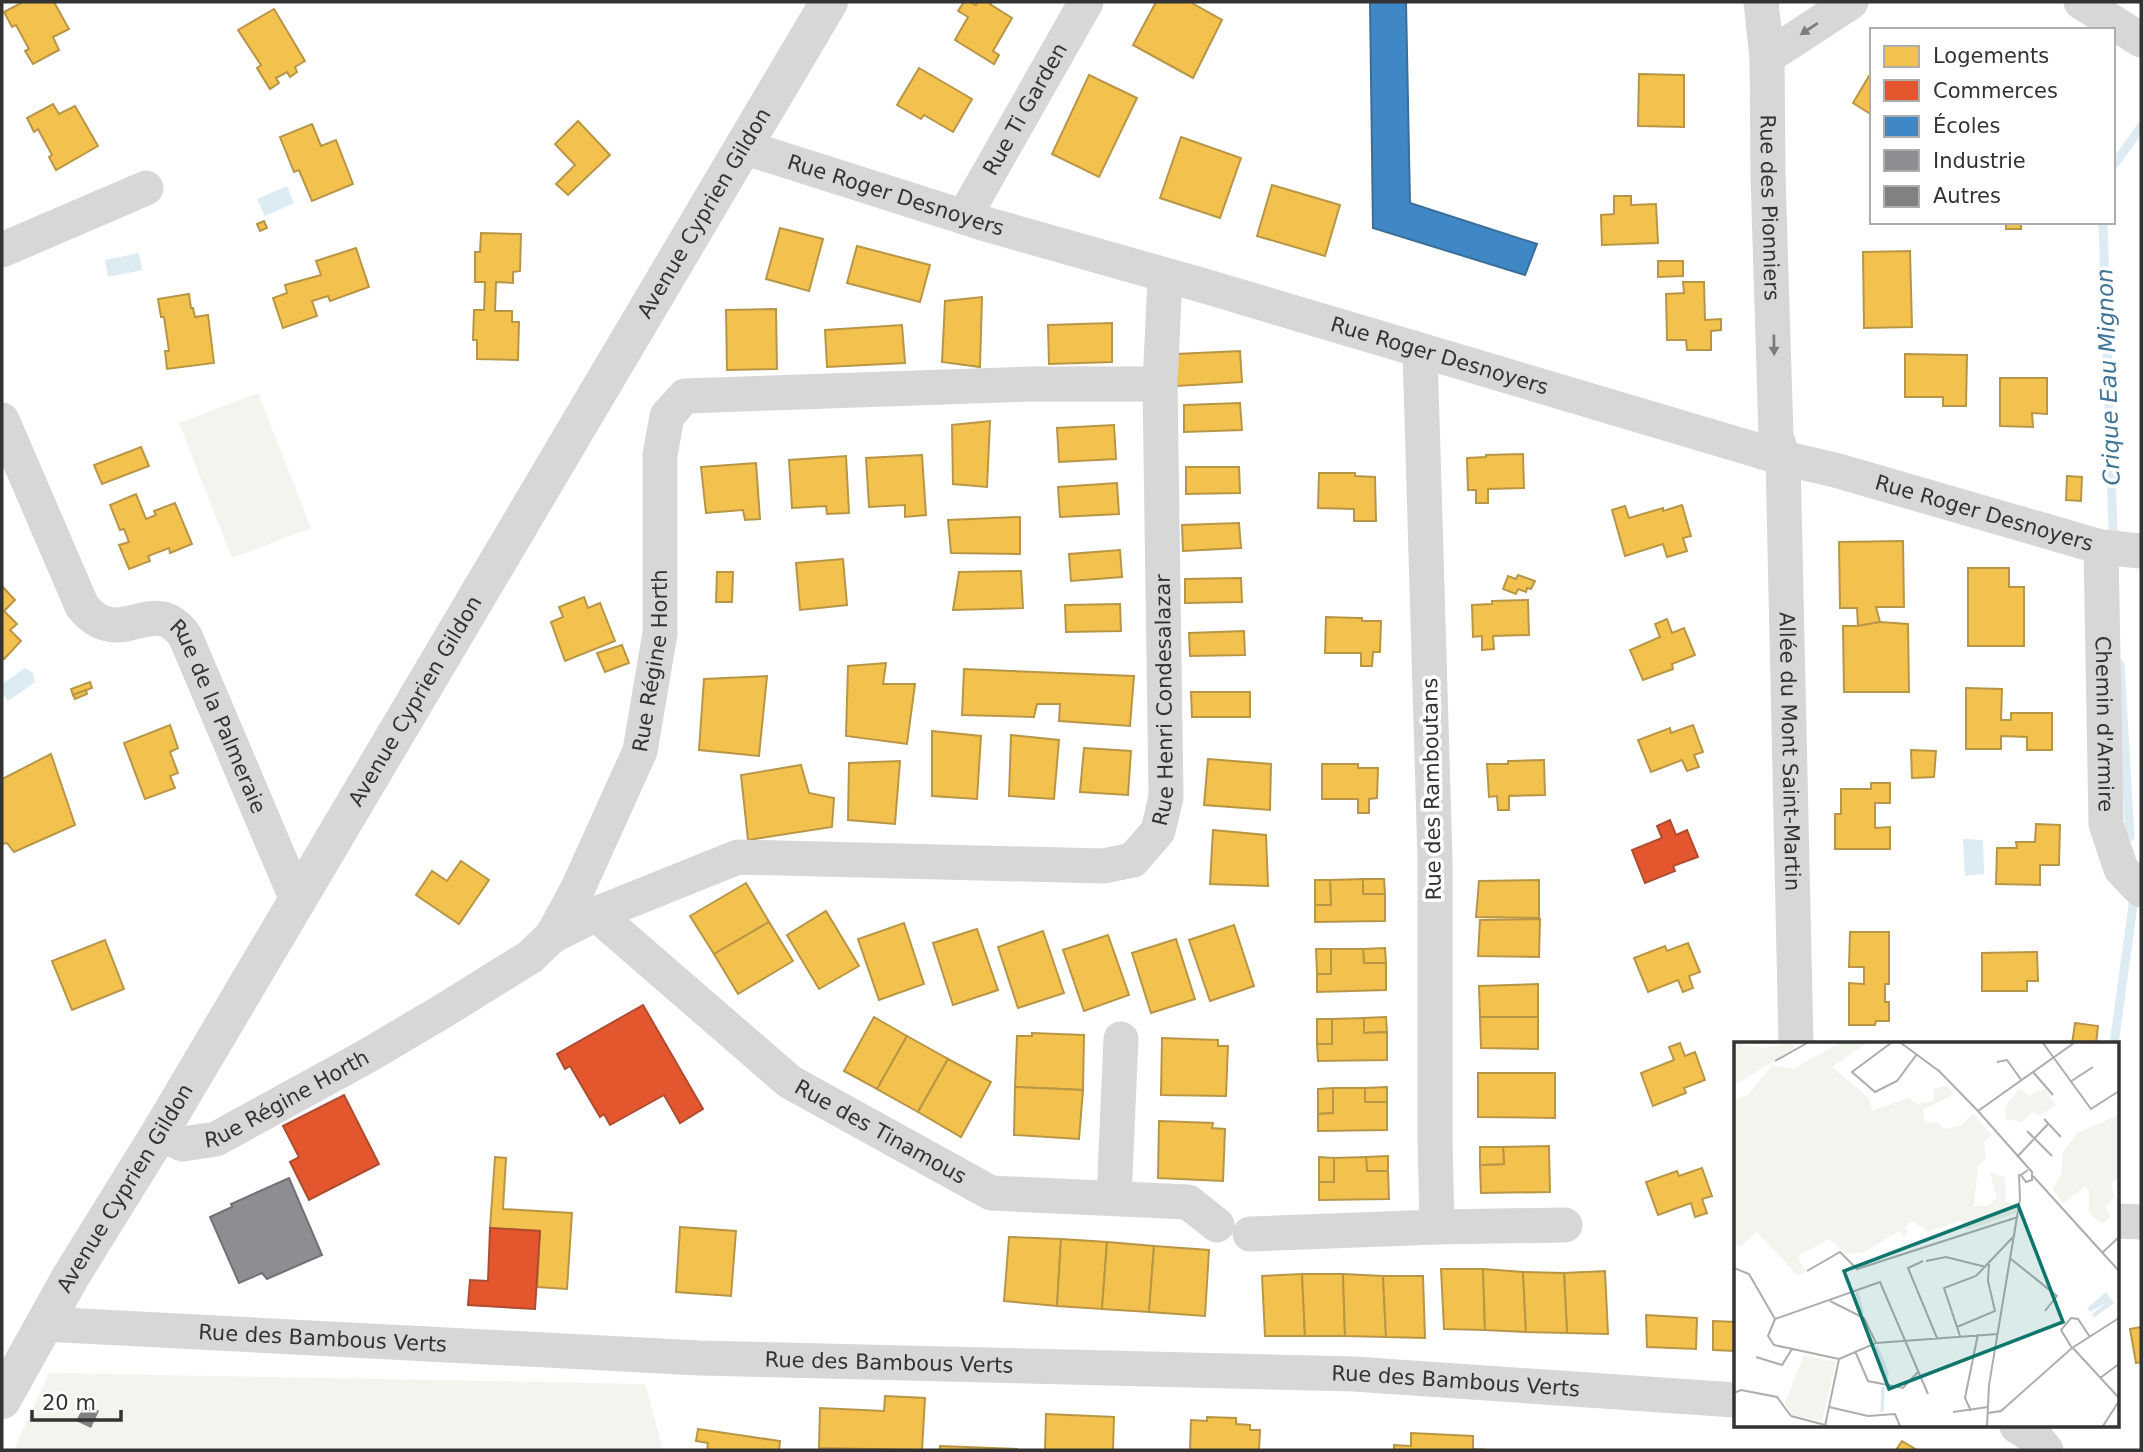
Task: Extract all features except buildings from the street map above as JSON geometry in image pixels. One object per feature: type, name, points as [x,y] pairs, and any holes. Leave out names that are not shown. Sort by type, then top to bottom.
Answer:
[{"type":"street","name":"Avenue Cyprien Gildon","points":[[2,1400],[43,1324],[159,1134],[829,2]]},
{"type":"street","name":"Rue Ti Garden","points":[[964,217],[1086,2]]},
{"type":"street","name":"Rue des Pionniers","points":[[1761,2],[1767,57],[1776,436],[1783,458]]},
{"type":"street","points":[[1767,57],[1850,2]]},
{"type":"street","points":[[2081,2],[2141,40]]},
{"type":"street","name":"Rue Roger Desnoyers","points":[[744,143],[759,152],[964,217],[1783,458],[1835,470],[2101,547],[2141,551]]},
{"type":"street","points":[[2,250],[146,188]]},
{"type":"street","name":"Rue Henri Condesalazar","points":[[552,936],[596,914],[738,857],[1103,866],[1133,860],[1158,831],[1167,797],[1160,384],[1165,277]]},
{"type":"street","name":"Rue des Ramboutans","points":[[1420,351],[1435,858],[1437,1227]]},
{"type":"street","name":"Rue Régine Horth","points":[[159,1134],[183,1144],[216,1139],[443,1011],[530,957],[552,936],[578,888],[640,751],[660,633],[660,455],[667,416],[685,396],[1032,384],[1160,384]]},
{"type":"street","name":"Rue de la Palmeraie","points":[[2,420],[82,606],[88,614],[97,621],[113,625],[162,618],[176,624],[185,636],[296,900]]},
{"type":"street","name":"Allée du Mont Saint-Martin","points":[[1783,458],[1796,1042]]},
{"type":"street","name":"Chemin d'Armire","points":[[2101,547],[2106,824],[2121,869],[2141,890]]},
{"type":"street","name":"Rue des Tinamous","points":[[596,914],[790,1082],[991,1192],[1188,1202],[1217,1225]]},
{"type":"street","points":[[1114,1198],[1121,1039]]},
{"type":"street","points":[[2118,1221],[2141,1222]]},
{"type":"street","points":[[1250,1234],[1565,1225]]},
{"type":"street","name":"Rue des Bambous Verts","points":[[43,1324],[699,1358],[1354,1374],[1734,1400]]},
{"type":"street","points":[[2020,1428],[2037,1439],[2046,1450]]},
{"type":"shaded area","points":[[287,186],[294,203],[265,216],[257,199]]},
{"type":"shaded area","points":[[139,253],[142,270],[108,277],[105,260]]},
{"type":"shaded area","points":[[258,393],[311,528],[232,558],[179,423]]},
{"type":"shaded area","points":[[25,668],[33,673],[35,682],[8,701],[2,693],[2,684]]},
{"type":"shaded area","points":[[1963,839],[1983,840],[1984,874],[1965,876]]},
{"type":"shaded area","points":[[49,1373],[645,1384],[663,1450],[14,1450]]},
{"type":"waterway","name":"Crique Eau Mignon","points":[[2115,163],[2141,127]]},
{"type":"waterway","name":"Crique Eau Mignon","points":[[2103,224],[2113,532]]},
{"type":"waterway","name":"Crique Eau Mignon","points":[[2120,664],[2130,837]]},
{"type":"waterway","name":"Crique Eau Mignon","points":[[2114,1042],[2134,898]]}]
